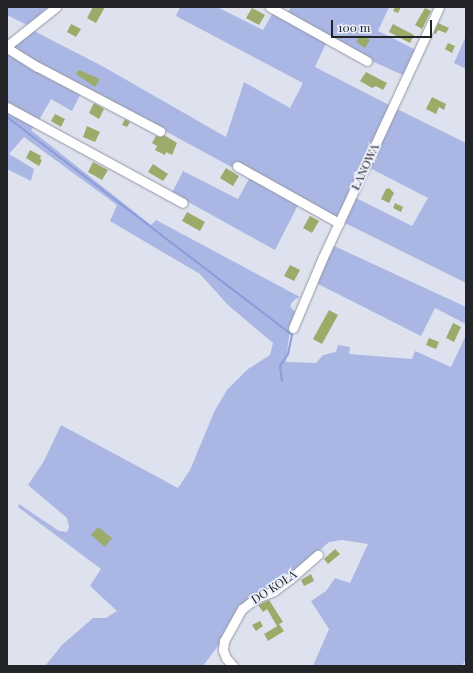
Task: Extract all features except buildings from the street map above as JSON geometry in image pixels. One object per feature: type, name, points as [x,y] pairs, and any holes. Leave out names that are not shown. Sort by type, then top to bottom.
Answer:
[{"type":"street","points":[[56,7],[7,47],[38,66],[160,131]]},
{"type":"street","points":[[270,7],[367,61]]},
{"type":"street","name":"ŁANOWA","points":[[293,328],[339,223],[439,7]]},
{"type":"street","points":[[7,107],[183,203]]},
{"type":"street","points":[[237,166],[339,223]]},
{"type":"street","name":"DO KOŁA","points":[[233,666],[226,658],[223,650],[224,641],[242,609],[256,598],[279,587],[318,555]]},
{"type":"shaded area","points":[[7,7],[50,8],[27,25],[7,15]]},
{"type":"shaded area","points":[[180,7],[217,7],[263,30],[274,11],[287,13],[291,7],[389,7],[378,31],[416,50],[405,76],[327,41],[315,67],[391,106],[337,218],[301,199],[275,250],[172,193],[183,171],[238,199],[250,177],[84,87],[72,111],[51,99],[39,120],[31,130],[151,225],[156,220],[300,297],[294,300],[290,306],[295,312],[290,328],[286,362],[316,363],[323,355],[336,352],[338,345],[350,347],[349,354],[412,359],[415,351],[451,367],[466,335],[466,659],[462,666],[313,666],[329,629],[311,601],[326,591],[335,578],[350,583],[368,544],[342,540],[329,542],[292,575],[273,587],[256,595],[203,666],[45,666],[62,645],[93,618],[106,618],[117,611],[90,586],[101,569],[18,507],[19,504],[59,531],[67,532],[69,527],[67,518],[28,485],[44,461],[61,425],[178,488],[190,470],[215,410],[227,390],[248,369],[270,355],[273,343],[228,305],[200,274],[110,221],[117,205],[24,137],[9,154],[34,169],[31,181],[7,169],[7,50],[32,30],[102,66],[226,137],[244,82],[290,108],[303,83],[176,16]]},
{"type":"shaded area","points":[[466,36],[466,69],[454,63]]},
{"type":"shaded area","points":[[395,108],[466,143],[466,283],[343,222],[354,197],[412,226],[428,198],[368,167]]},
{"type":"shaded area","points":[[332,245],[466,307],[466,324],[435,308],[421,336],[316,283]]},
{"type":"waterway","points":[[7,117],[292,335],[288,354],[280,366],[282,381]]}]
